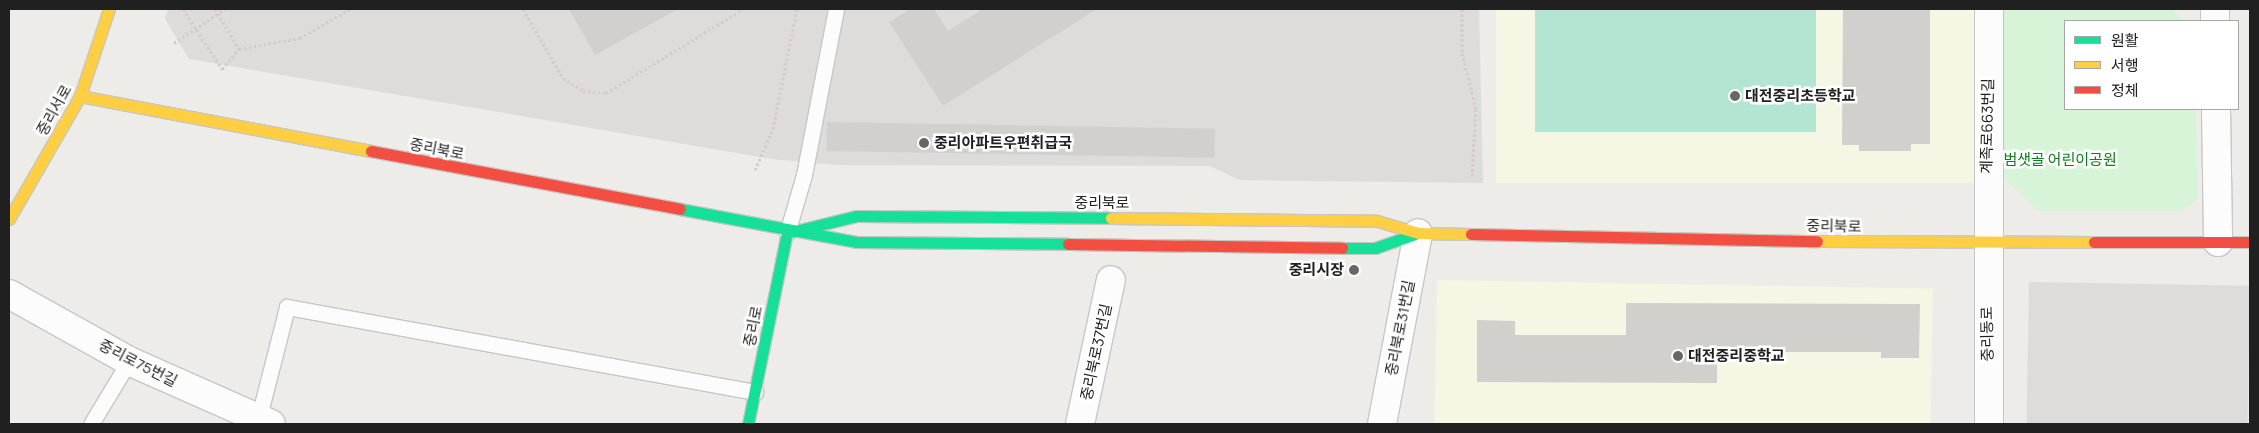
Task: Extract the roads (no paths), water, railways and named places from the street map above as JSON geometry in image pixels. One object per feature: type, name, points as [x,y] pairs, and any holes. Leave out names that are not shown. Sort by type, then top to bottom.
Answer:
[{"type":"main road","name":"중리서로","points":[[9,219],[80,96],[109,9]]},
{"type":"main road","name":"중리북로","points":[[80,96],[787,233],[856,242],[1365,248],[1418,233]]},
{"type":"main road","name":"중리북로","points":[[787,233],[856,216],[1377,221],[1418,233],[1986,243],[2250,242]]},
{"type":"main road","name":"중리로","points":[[748,424],[787,233]]},
{"type":"street","name":"계족로663번길","points":[[1986,243],[1989,9]]},
{"type":"street","points":[[2216,110],[2218,242]]},
{"type":"street","name":"중리북로31번길","points":[[1382,424],[1418,233]]},
{"type":"street","name":"중리동로","points":[[1986,243],[1989,424]]},
{"type":"street","name":"중리북로37번길","points":[[1080,424],[1112,280]]},
{"type":"street","name":"중리로75번길","points":[[9,294],[129,361],[262,424]]},
{"type":"lane","points":[[787,233],[804,175],[836,9]]},
{"type":"lane","points":[[262,424],[287,306],[755,392]]},
{"type":"lane","points":[[91,424],[129,361]]},
{"type":"place","name":"대전중리초등학교","points":[[1735,96]]},
{"type":"place","name":"중리아파트우편취급국","points":[[924,143]]},
{"type":"place","name":"중리시장","points":[[1354,270]]},
{"type":"place","name":"대전중리중학교","points":[[1678,356]]},
{"type":"park label","name":"범샛골 어린이공원","points":[[2060,160]]}]
